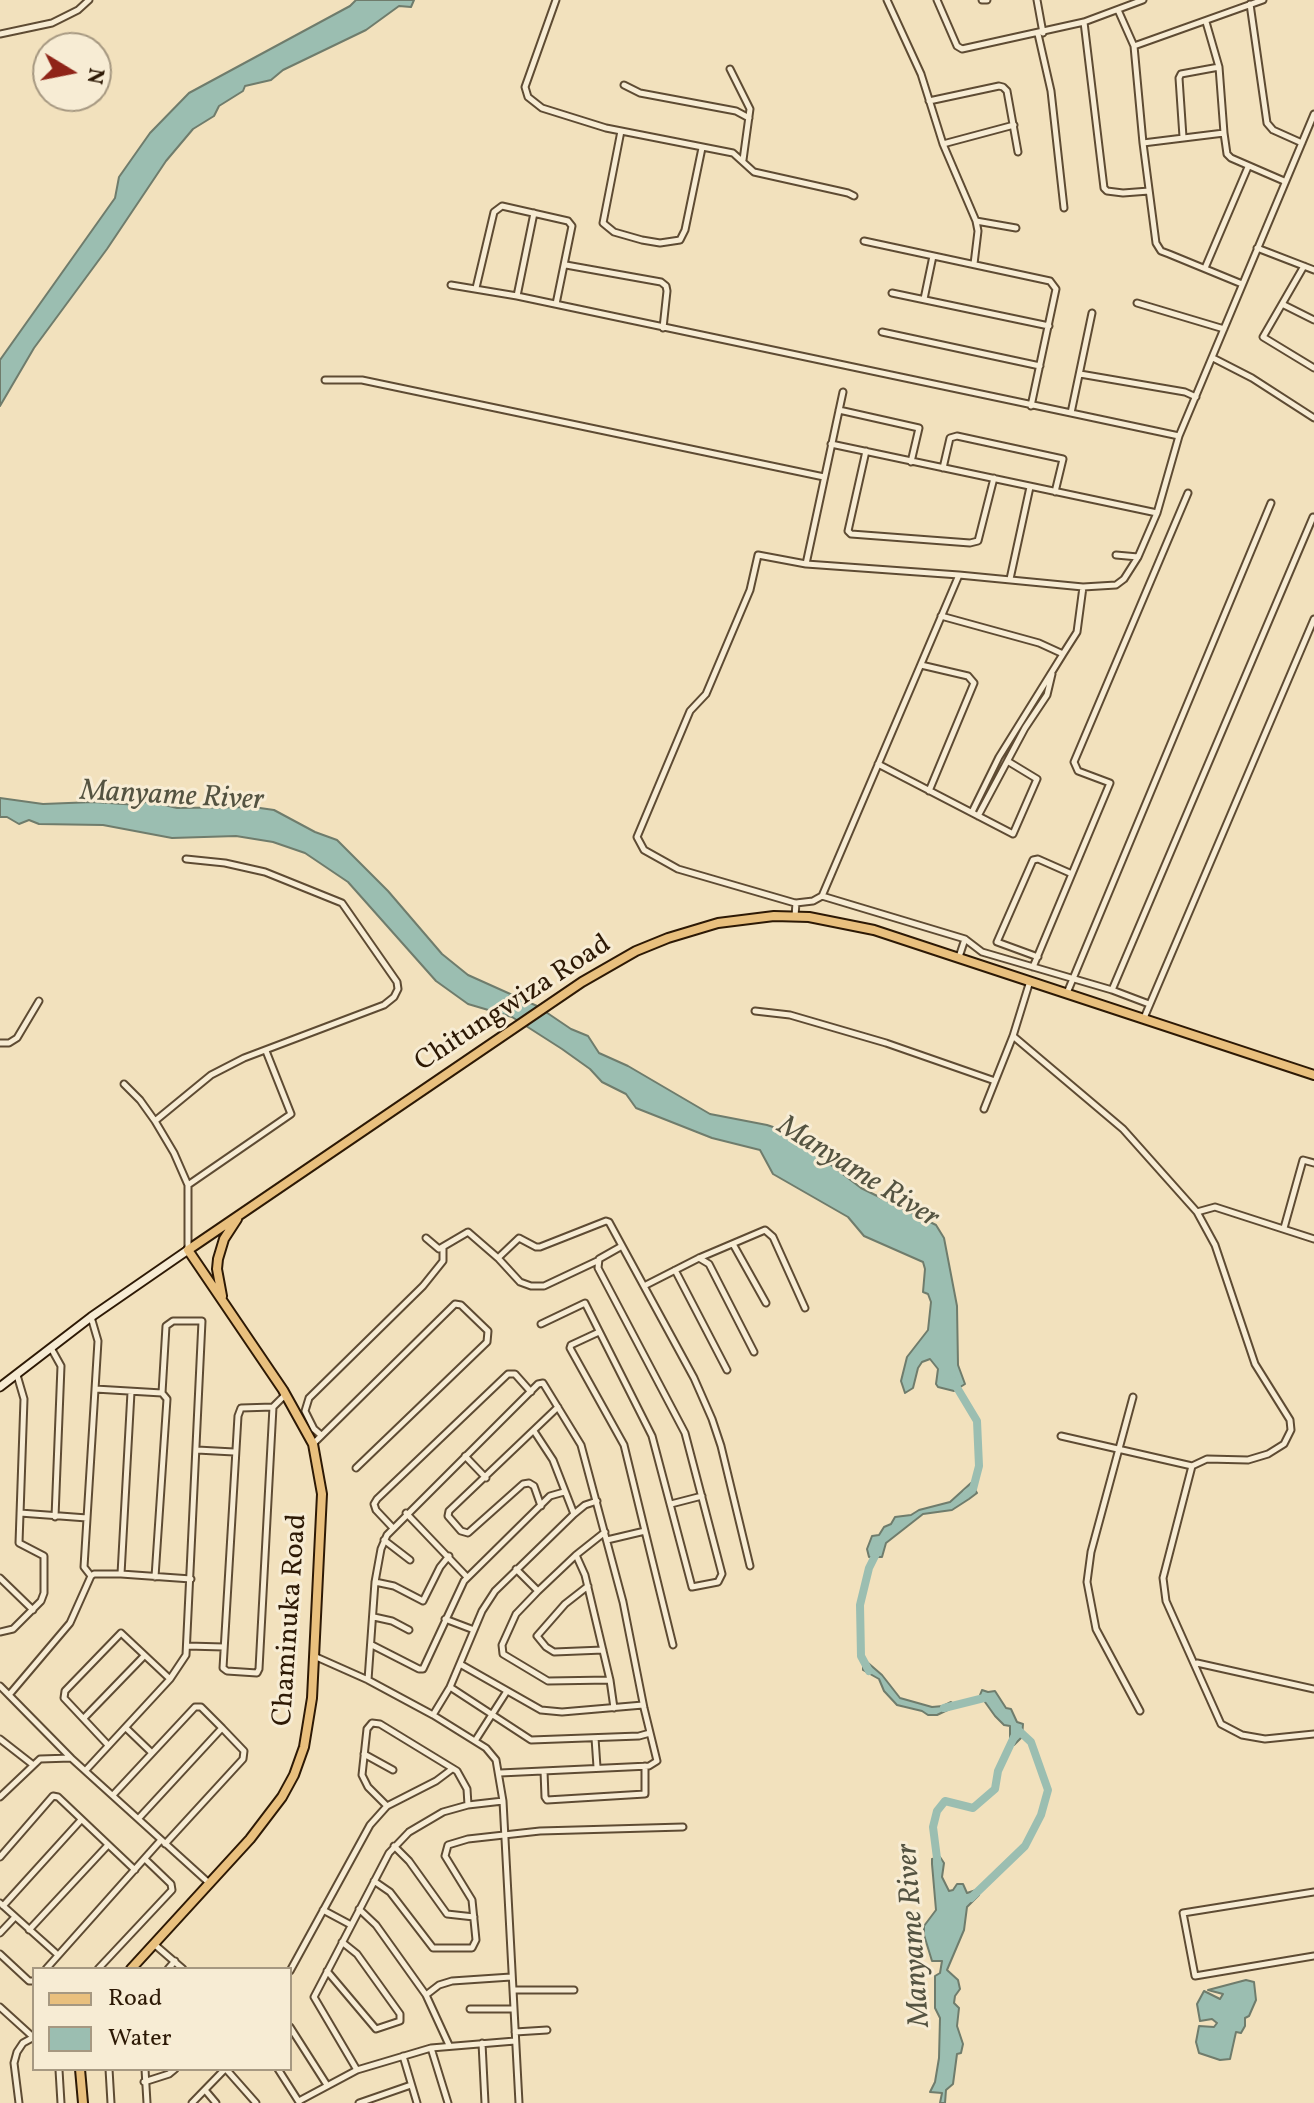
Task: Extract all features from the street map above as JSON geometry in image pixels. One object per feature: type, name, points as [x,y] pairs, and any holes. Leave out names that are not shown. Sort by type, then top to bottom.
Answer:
[{"type":"main road","name":"Chitungwiza Road","points":[[188,1250],[609,966],[668,938],[718,923],[774,916],[843,922],[959,957],[1314,1075]]},
{"type":"main road","points":[[223,1301],[218,1259],[224,1239],[241,1213]]},
{"type":"main road","points":[[0,1387],[91,1317],[188,1250]]},
{"type":"main road","name":"Chaminuka Road","points":[[133,1967],[250,1839],[282,1797],[294,1775],[309,1723],[322,1494],[313,1444],[286,1394],[188,1250]]},
{"type":"main road","points":[[80,2071],[83,2103]]},
{"type":"street","points":[[0,34],[52,23],[78,10],[89,0]]},
{"type":"street","points":[[556,0],[525,87],[528,97],[542,108],[621,131],[733,153],[754,172],[854,196]]},
{"type":"street","points":[[887,0],[921,74],[943,144],[976,221],[978,231],[974,264]]},
{"type":"street","points":[[937,0],[957,46],[962,49],[1040,34],[1143,0]]},
{"type":"street","points":[[1037,0],[1064,208]]},
{"type":"street","points":[[1134,46],[1263,0]]},
{"type":"street","points":[[1250,4],[1267,123],[1273,130],[1302,143]]},
{"type":"street","points":[[1118,10],[1134,46],[1143,143],[1158,247],[1242,284]]},
{"type":"street","points":[[1084,22],[1104,188],[1123,193],[1149,191]]},
{"type":"street","points":[[1206,22],[1219,67],[1227,154],[1235,162],[1284,181]]},
{"type":"street","points":[[1183,137],[1181,74],[1219,67]]},
{"type":"street","points":[[730,69],[749,106],[742,161]]},
{"type":"street","points":[[624,85],[640,93],[736,111],[749,118]]},
{"type":"street","points":[[929,101],[999,86],[1007,91],[1018,152]]},
{"type":"street","points":[[959,575],[822,896],[813,901],[796,903],[678,869],[644,850],[637,837],[690,711],[706,694],[750,590],[758,555],[806,564],[959,575],[1010,579],[1083,587],[1116,585],[1124,579],[1138,557],[1157,513],[1179,436],[1284,181],[1313,119]]},
{"type":"street","points":[[943,144],[1014,125]]},
{"type":"street","points":[[621,131],[603,223],[614,232],[642,240],[660,243],[680,240],[702,148]]},
{"type":"street","points":[[1143,143],[1224,133]]},
{"type":"street","points":[[1205,268],[1248,167]]},
{"type":"street","points":[[476,288],[494,212],[502,206],[568,221],[572,226],[556,304]]},
{"type":"street","points":[[517,296],[534,213]]},
{"type":"street","points":[[976,221],[1016,228]]},
{"type":"street","points":[[864,241],[1050,281],[1056,289],[1031,406]]},
{"type":"street","points":[[1257,248],[1314,270]]},
{"type":"street","points":[[924,299],[933,256]]},
{"type":"street","points":[[566,265],[661,282],[667,291],[663,328]]},
{"type":"street","points":[[1304,266],[1263,337],[1314,368]]},
{"type":"street","points":[[451,285],[556,304],[1179,436]]},
{"type":"street","points":[[892,293],[1049,326]]},
{"type":"street","points":[[1137,303],[1224,329]]},
{"type":"street","points":[[1282,304],[1314,320]]},
{"type":"street","points":[[1071,413],[1092,313]]},
{"type":"street","points":[[882,332],[1040,366]]},
{"type":"street","points":[[1213,358],[1252,378],[1314,418]]},
{"type":"street","points":[[1080,374],[1185,392],[1196,397]]},
{"type":"street","points":[[325,380],[362,380],[824,477]]},
{"type":"street","points":[[806,564],[843,392]]},
{"type":"street","points":[[839,410],[919,428],[911,462]]},
{"type":"street","points":[[943,468],[950,438],[957,436],[1063,459],[1055,492]]},
{"type":"street","points":[[831,444],[1157,513]]},
{"type":"street","points":[[866,451],[848,531],[851,534],[970,543],[978,541],[994,478]]},
{"type":"street","points":[[1010,579],[1030,487]]},
{"type":"street","points":[[1033,967],[1110,783],[1076,770],[1074,762],[1188,493]]},
{"type":"street","points":[[1067,993],[1271,503]]},
{"type":"street","points":[[1112,990],[1313,517]]},
{"type":"street","points":[[1116,555],[1138,557]]},
{"type":"street","points":[[975,814],[999,757],[1077,632],[1083,587]]},
{"type":"street","points":[[940,616],[1039,643],[1063,654]]},
{"type":"street","points":[[1144,1018],[1314,619]]},
{"type":"street","points":[[921,665],[970,677],[974,683],[929,791]]},
{"type":"street","points":[[975,814],[1009,762],[1050,689],[1053,669]]},
{"type":"street","points":[[878,764],[1013,834],[1037,779],[1009,762]]},
{"type":"street","points":[[155,1121],[211,1075],[244,1058],[389,1003],[397,994],[397,982],[342,903],[265,872],[186,859]]},
{"type":"street","points":[[1038,957],[997,942],[1033,860],[1038,859],[1072,874]]},
{"type":"street","points":[[822,896],[965,939],[982,952],[1149,1004]]},
{"type":"street","points":[[795,917],[796,903]]},
{"type":"street","points":[[959,957],[965,939]]},
{"type":"street","points":[[984,1109],[1013,1036],[1030,981]]},
{"type":"street","points":[[0,1043],[9,1043],[17,1038],[39,1001]]},
{"type":"street","points":[[755,1011],[790,1015],[886,1043],[995,1081]]},
{"type":"street","points":[[1013,1036],[1123,1129],[1197,1212],[1215,1245],[1255,1364],[1285,1407],[1291,1430],[1284,1444],[1268,1454],[1248,1460],[1207,1459],[1192,1466],[1061,1436]]},
{"type":"street","points":[[188,1185],[291,1114],[266,1051]]},
{"type":"street","points":[[124,1084],[155,1121],[188,1185],[188,1250]]},
{"type":"street","points":[[1284,1228],[1303,1160],[1314,1163]]},
{"type":"street","points":[[1197,1212],[1215,1207],[1314,1239]]},
{"type":"street","points":[[498,1258],[519,1238],[540,1247],[606,1221],[612,1225],[694,1378],[712,1419],[750,1566]]},
{"type":"street","points":[[644,1286],[765,1230],[769,1231],[805,1308]]},
{"type":"street","points":[[426,1238],[434,1247],[443,1248],[468,1232],[520,1282],[531,1286],[544,1286],[622,1246]]},
{"type":"street","points":[[733,1244],[766,1303]]},
{"type":"street","points":[[321,1435],[314,1429],[305,1411],[309,1398],[430,1278],[443,1261],[443,1248]]},
{"type":"street","points":[[699,1258],[709,1264],[754,1352]]},
{"type":"street","points":[[541,1324],[585,1303],[652,1436],[692,1587],[718,1582],[722,1574],[685,1433],[597,1261]]},
{"type":"street","points":[[675,1270],[727,1370]]},
{"type":"street","points":[[313,1444],[455,1304],[461,1305],[488,1331],[487,1342],[356,1468]]},
{"type":"street","points":[[91,1317],[98,1341],[84,1567],[91,1576]]},
{"type":"street","points":[[86,1770],[170,1679],[186,1655],[202,1321],[173,1321],[166,1326],[162,1393],[167,1399],[155,1577]]},
{"type":"street","points":[[599,1332],[571,1345],[571,1351],[624,1445],[673,1645]]},
{"type":"street","points":[[50,1348],[61,1366],[55,1517]]},
{"type":"street","points":[[0,1632],[13,1629],[41,1601],[44,1593],[44,1557],[19,1545],[24,1399],[16,1374]]},
{"type":"street","points":[[392,1527],[376,1510],[374,1504],[377,1499],[508,1374],[515,1374],[531,1392]]},
{"type":"street","points":[[368,1680],[375,1582],[384,1540],[406,1513],[538,1384],[543,1383],[581,1445],[623,1602],[657,1761],[645,1766],[500,1773]]},
{"type":"street","points":[[95,1389],[162,1393]]},
{"type":"street","points":[[121,1574],[131,1392]]},
{"type":"street","points":[[273,1407],[241,1408],[238,1416],[223,1668],[227,1671],[257,1673],[273,1407],[286,1394]]},
{"type":"street","points":[[1133,1397],[1091,1552],[1087,1582],[1096,1629],[1140,1711]]},
{"type":"street","points":[[541,1506],[534,1486],[523,1484],[468,1533],[461,1531],[447,1514],[558,1407]]},
{"type":"street","points":[[534,1431],[553,1460],[574,1514]]},
{"type":"street","points":[[197,1450],[234,1452]]},
{"type":"street","points":[[465,1456],[486,1478]]},
{"type":"street","points":[[1192,1466],[1163,1578],[1166,1601],[1221,1724],[1242,1735],[1265,1739],[1314,1734]]},
{"type":"street","points":[[372,1645],[422,1669],[467,1577],[550,1496],[564,1492]]},
{"type":"street","points":[[671,1504],[702,1496]]},
{"type":"street","points":[[433,1715],[450,1687],[488,1600],[574,1514],[585,1505],[597,1501]]},
{"type":"street","points":[[20,1513],[87,1518]]},
{"type":"street","points":[[406,1513],[467,1577]]},
{"type":"street","points":[[607,1540],[645,1531]]},
{"type":"street","points":[[605,1532],[576,1555],[516,1614],[502,1645],[503,1654],[548,1681],[610,1680]]},
{"type":"street","points":[[384,1540],[410,1560]]},
{"type":"street","points":[[576,1555],[588,1586],[614,1708]]},
{"type":"street","points":[[375,1582],[394,1586],[423,1601],[449,1556]]},
{"type":"street","points":[[516,1569],[538,1591]]},
{"type":"street","points":[[9,1695],[70,1623],[94,1574],[191,1579]]},
{"type":"street","points":[[0,1578],[33,1610]]},
{"type":"street","points":[[588,1586],[565,1604],[537,1636],[554,1652],[603,1650]]},
{"type":"street","points":[[374,1617],[392,1621],[409,1630]]},
{"type":"street","points":[[445,1619],[474,1630]]},
{"type":"street","points":[[108,1745],[64,1698],[65,1691],[121,1633],[170,1679]]},
{"type":"street","points":[[187,1646],[224,1647]]},
{"type":"street","points":[[84,1718],[144,1656]]},
{"type":"street","points":[[314,1656],[368,1680],[433,1715],[492,1753],[500,1773],[503,1801],[519,2103]]},
{"type":"street","points":[[1196,1663],[1314,1689]]},
{"type":"street","points":[[460,1664],[546,1711],[643,1705]]},
{"type":"street","points":[[0,1686],[71,1758],[209,1884]]},
{"type":"street","points":[[450,1687],[531,1740],[650,1733]]},
{"type":"street","points":[[475,1741],[507,1691]]},
{"type":"street","points":[[48,1967],[145,1859],[243,1759],[244,1751],[201,1707],[195,1707],[113,1795]]},
{"type":"street","points":[[387,1806],[362,1779],[368,1726],[376,1723],[452,1769],[463,1779],[468,1805]]},
{"type":"street","points":[[126,1728],[152,1753]]},
{"type":"street","points":[[139,1818],[222,1728]]},
{"type":"street","points":[[595,1738],[597,1767]]},
{"type":"street","points":[[0,1739],[32,1764]]},
{"type":"street","points":[[364,1754],[393,1770]]},
{"type":"street","points":[[0,1797],[40,1759],[71,1758]]},
{"type":"street","points":[[544,1771],[547,1800],[645,1794],[645,1766]]},
{"type":"street","points":[[292,1967],[362,1836],[387,1806],[405,1794],[436,1781],[452,1769]]},
{"type":"street","points":[[1,1855],[53,1796],[58,1797],[135,1870]]},
{"type":"street","points":[[357,2070],[314,2000],[374,1881],[394,1846],[421,1823],[443,1812],[468,1805],[503,1801]]},
{"type":"street","points":[[58,1955],[2,1904],[81,1820]]},
{"type":"street","points":[[374,1881],[390,1892],[426,1942],[436,1949],[474,1946],[470,1893],[445,1856],[448,1845],[468,1839],[540,1831],[683,1827]]},
{"type":"street","points":[[29,1930],[108,1845]]},
{"type":"street","points":[[394,1846],[447,1914],[474,1917]]},
{"type":"street","points":[[100,1967],[172,1890],[171,1884],[145,1859]]},
{"type":"street","points":[[1314,1892],[1183,1913],[1195,1976],[1314,1956]]},
{"type":"street","points":[[359,1909],[376,1925],[426,1995],[449,2045]]},
{"type":"street","points":[[323,1910],[351,1925]]},
{"type":"street","points":[[0,1933],[15,1917]]},
{"type":"street","points":[[327,1971],[376,2029],[400,2021],[400,2014],[365,1965],[342,1942]]},
{"type":"street","points":[[154,1944],[181,1967]]},
{"type":"street","points":[[0,1954],[32,1981]]},
{"type":"street","points":[[170,1967],[175,1961]]},
{"type":"street","points":[[426,1995],[444,1983],[511,1977]]},
{"type":"street","points":[[513,1990],[574,1990]]},
{"type":"street","points":[[0,2007],[32,2035]]},
{"type":"street","points":[[470,2009],[514,2009]]},
{"type":"street","points":[[292,2030],[327,2085]]},
{"type":"street","points":[[515,2032],[547,2030]]},
{"type":"street","points":[[19,2103],[14,2063],[23,2043],[32,2038]]},
{"type":"street","points":[[279,2071],[299,2102],[357,2070],[431,2048],[515,2041]]},
{"type":"street","points":[[482,2043],[485,2103]]},
{"type":"street","points":[[431,2048],[448,2103]]},
{"type":"street","points":[[403,2056],[417,2103]]},
{"type":"street","points":[[59,2071],[61,2103]]},
{"type":"street","points":[[109,2071],[111,2103]]},
{"type":"street","points":[[145,2071],[147,2103]]},
{"type":"street","points":[[144,2082],[173,2071]]},
{"type":"street","points":[[192,2103],[224,2071]]},
{"type":"street","points":[[228,2071],[256,2103]]},
{"type":"street","points":[[359,2103],[411,2085]]},
{"type":"street","points":[[205,2090],[216,2103]]},
{"type":"water","points":[[356,0],[414,0],[411,7],[399,6],[366,30],[283,70],[271,80],[245,86],[243,91],[219,106],[214,116],[193,129],[166,161],[107,249],[34,348],[0,406],[0,360],[115,198],[119,177],[150,133],[189,93]]},
{"type":"water","points":[[0,798],[43,804],[94,802],[138,805],[148,801],[177,808],[253,807],[274,810],[337,840],[388,891],[442,954],[468,975],[537,1006],[571,1029],[588,1036],[599,1053],[628,1066],[710,1114],[788,1132],[861,1188],[936,1225],[944,1238],[957,1306],[958,1365],[965,1384],[954,1391],[938,1387],[938,1369],[930,1359],[922,1362],[913,1388],[905,1393],[901,1381],[907,1357],[928,1330],[931,1302],[928,1294],[923,1292],[923,1262],[864,1236],[848,1217],[773,1174],[760,1150],[712,1138],[636,1108],[626,1094],[602,1082],[590,1069],[512,1017],[468,1004],[436,981],[348,882],[305,853],[273,842],[236,836],[172,838],[103,825],[39,824],[29,820],[19,824],[7,817],[0,817]]},
{"type":"water","points":[[971,1483],[977,1493],[969,1499],[952,1510],[923,1514],[886,1543],[882,1557],[869,1557],[867,1549],[872,1536],[879,1535],[895,1517],[950,1502]]},
{"type":"water","points":[[867,1662],[900,1698],[932,1707],[951,1702],[956,1706],[937,1715],[928,1715],[897,1705],[884,1691],[879,1679],[863,1670],[863,1663]]},
{"type":"water","points":[[982,1690],[995,1691],[1006,1708],[1011,1709],[1017,1722],[1023,1724],[1022,1737],[1014,1745],[1010,1744],[1010,1726],[1004,1725],[995,1716],[980,1695]]},
{"type":"water","points":[[940,1857],[944,1863],[942,1877],[949,1891],[957,1884],[963,1884],[967,1893],[976,1890],[979,1895],[967,1907],[964,1930],[947,1970],[958,1980],[960,1989],[954,2003],[959,2008],[957,2026],[963,2044],[961,2053],[957,2054],[953,2084],[946,2090],[945,2103],[940,2103],[942,2093],[930,2092],[939,2058],[940,2018],[935,2008],[935,1976],[940,1973],[942,1961],[932,1961],[924,1935],[924,1926],[936,1910],[932,1859]]},
{"type":"water","points":[[1246,1980],[1254,1982],[1256,2000],[1245,2018],[1241,2033],[1236,2032],[1230,2059],[1220,2060],[1199,2053],[1196,2042],[1199,2026],[1214,2027],[1217,2023],[1212,2019],[1200,2021],[1197,2004],[1204,1991],[1220,1999],[1223,1994],[1208,1990]]},
{"type":"waterway","name":"Manyame River","points":[[953,1381],[977,1421],[979,1466],[973,1489],[967,1493]]},
{"type":"waterway","name":"Manyame River","points":[[869,1671],[861,1656],[860,1605],[869,1568],[878,1550]]},
{"type":"waterway","name":"Manyame River","points":[[944,1708],[988,1697]]},
{"type":"waterway","points":[[971,1898],[1025,1846],[1041,1815],[1048,1790],[1031,1742],[1017,1729]]},
{"type":"waterway","name":"Manyame River","points":[[938,1866],[933,1827],[937,1811],[945,1801],[973,1808],[995,1789],[998,1771],[1014,1737]]}]
